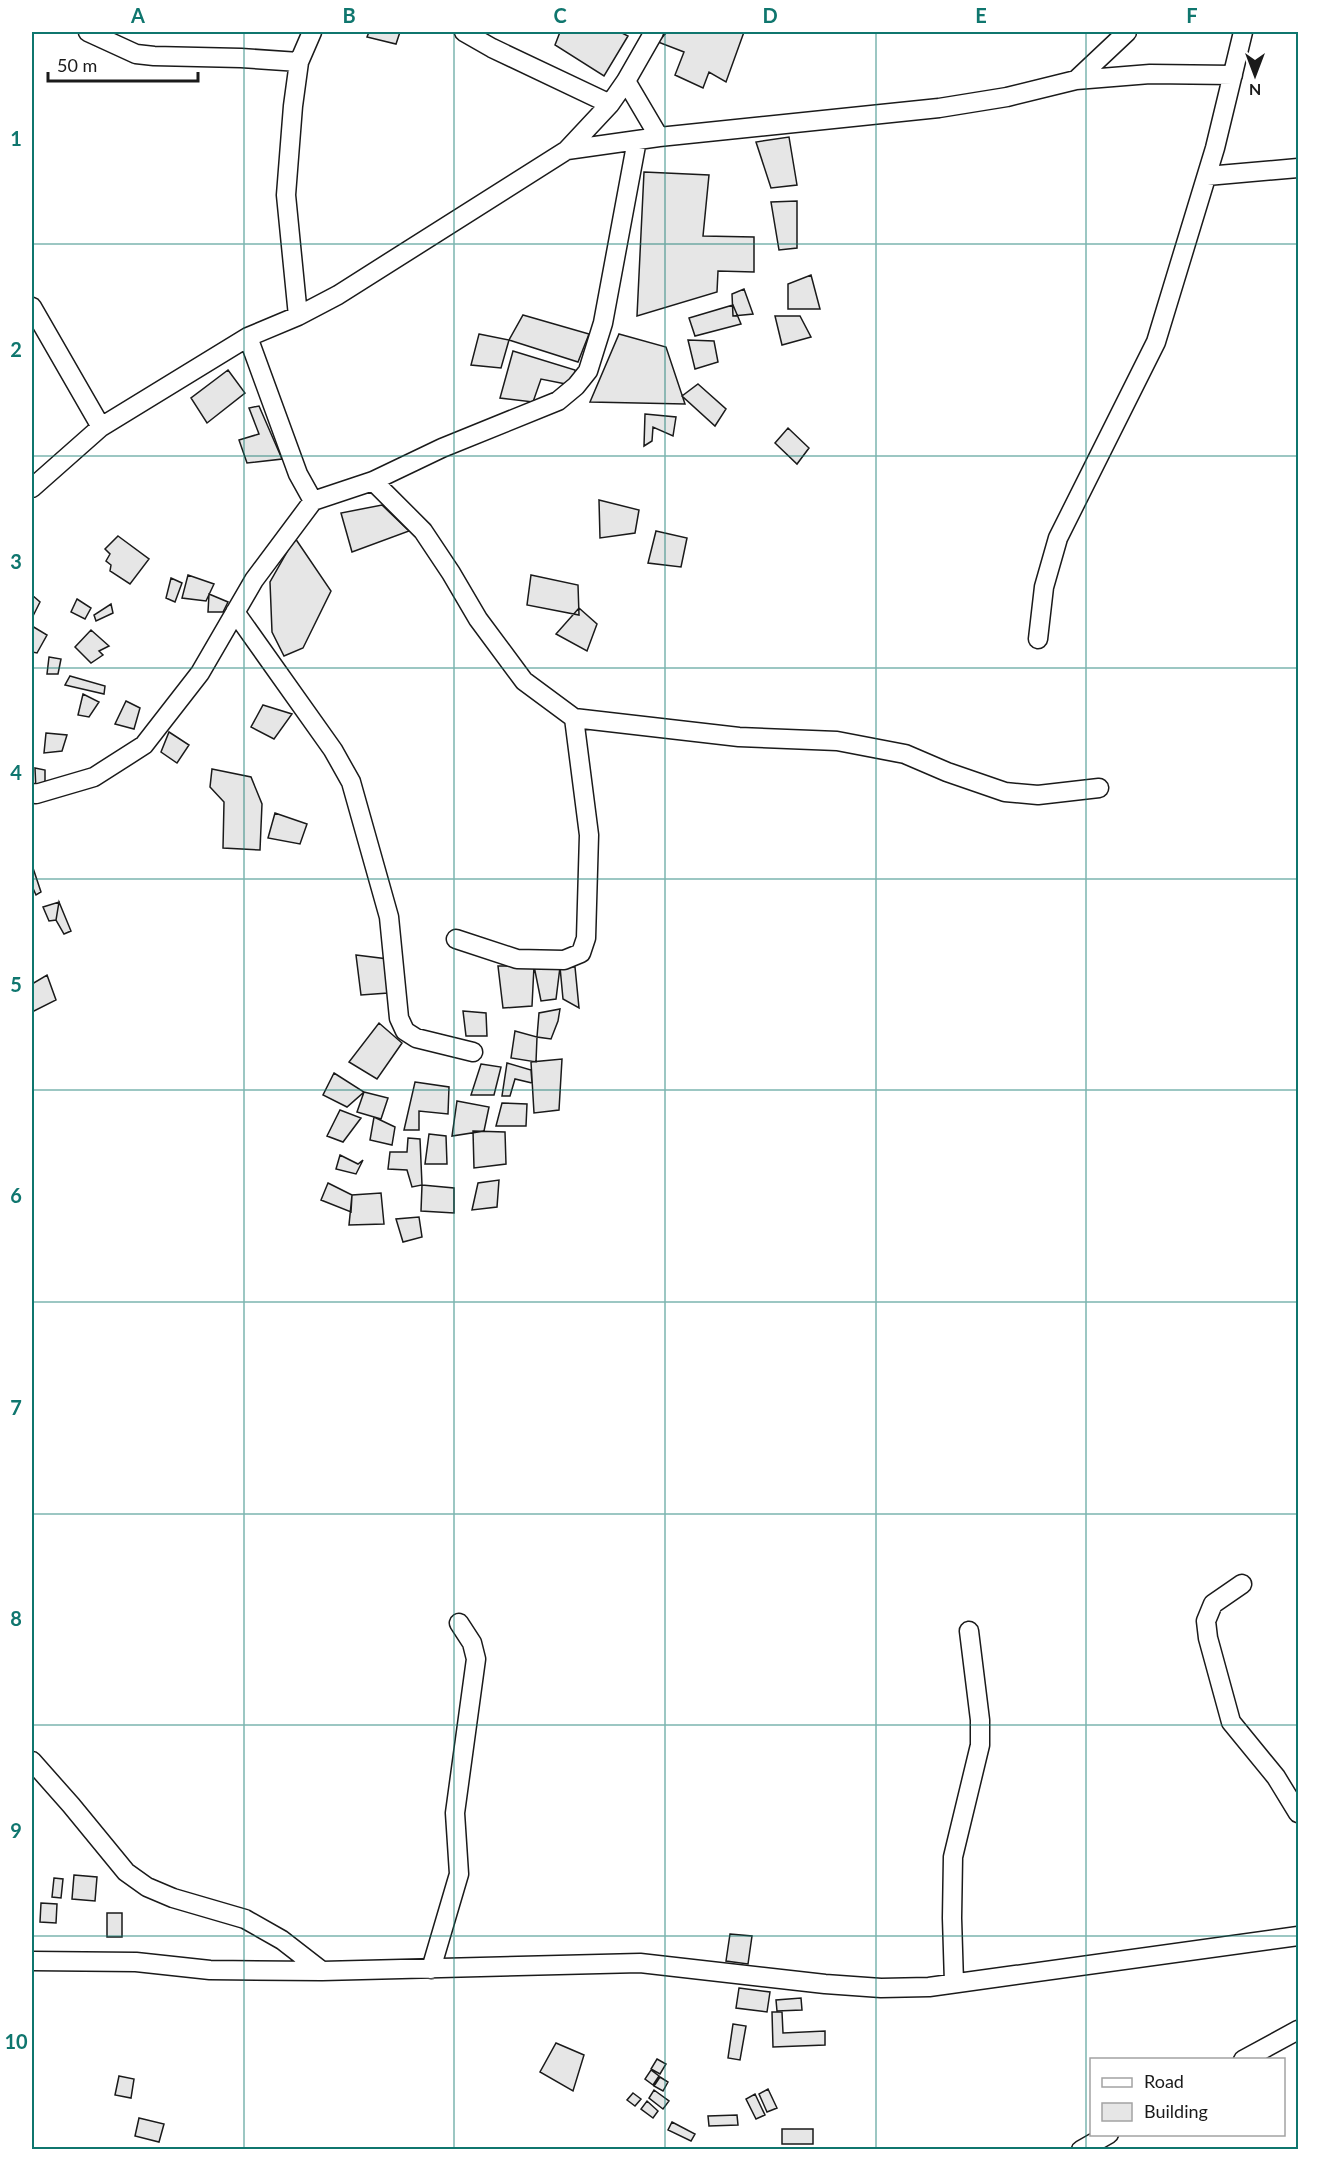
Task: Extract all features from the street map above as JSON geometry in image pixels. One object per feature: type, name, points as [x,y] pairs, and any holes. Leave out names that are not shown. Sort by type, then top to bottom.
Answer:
[{"type":"street","points":[[88,32],[136,54],[299,62]]},
{"type":"street","points":[[298,316],[286,195],[292,106],[299,62],[312,32]]},
{"type":"street","points":[[465,32],[492,48],[610,104]]},
{"type":"street","points":[[32,488],[101,427],[248,337],[298,316],[338,295],[567,150],[610,104],[654,32]]},
{"type":"street","points":[[1076,80],[1127,32]]},
{"type":"street","points":[[1038,639],[1044,587],[1058,538],[1156,342],[1207,176],[1243,32]]},
{"type":"street","points":[[567,150],[659,137],[939,108],[1007,97],[1076,80],[1150,74],[1233,75]]},
{"type":"street","points":[[626,81],[659,137]]},
{"type":"street","points":[[33,796],[94,777],[144,745],[200,673],[254,580],[313,501],[374,481],[442,448],[558,401],[576,386],[588,372],[603,323],[637,140]]},
{"type":"street","points":[[1207,176],[1299,168]]},
{"type":"street","points":[[32,308],[101,427]]},
{"type":"street","points":[[248,337],[298,474],[313,501]]},
{"type":"street","points":[[374,481],[423,531],[452,573],[478,619],[524,681],[574,718],[739,737],[837,741],[906,754],[1005,792],[1038,795],[1099,788]]},
{"type":"street","points":[[235,612],[333,750],[351,782],[389,917],[399,1018],[405,1031],[416,1038],[473,1052]]},
{"type":"street","points":[[456,939],[517,959],[564,960],[581,953],[586,938],[589,835],[574,718]]},
{"type":"street","points":[[1242,1584],[1213,1604],[1206,1621],[1208,1638],[1231,1722],[1276,1777],[1299,1813]]},
{"type":"street","points":[[431,1969],[459,1874],[455,1813],[476,1659],[472,1643],[459,1623]]},
{"type":"street","points":[[954,1983],[953,1857],[959,1828],[969,1800],[980,1745],[980,1719],[969,1631]]},
{"type":"street","points":[[32,1761],[126,1872],[147,1887],[173,1898],[245,1919],[282,1940],[322,1971]]},
{"type":"street","points":[[32,1960],[136,1962],[210,1970],[322,1971],[640,1963],[881,1988],[929,1987],[1299,1936]]},
{"type":"street","points":[[1247,2058],[1299,2030]]},
{"type":"street","points":[[1081,2150],[1106,2136]]},
{"type":"building","points":[[369,32],[400,32],[396,44],[367,37]]},
{"type":"building","points":[[560,32],[620,32],[628,36],[604,76],[555,45]]},
{"type":"building","points":[[667,32],[744,32],[726,82],[709,72],[703,88],[675,75],[684,52],[658,42]]},
{"type":"building","points":[[789,137],[797,185],[771,188],[756,142]]},
{"type":"building","points":[[644,172],[709,175],[703,236],[754,237],[754,272],[718,271],[717,292],[637,316]]},
{"type":"building","points":[[797,201],[797,248],[779,250],[771,202]]},
{"type":"building","points":[[811,275],[820,309],[788,309],[788,284]]},
{"type":"building","points":[[744,289],[753,314],[733,316],[732,294]]},
{"type":"building","points":[[733,305],[741,324],[695,336],[689,318]]},
{"type":"building","points":[[523,315],[589,334],[578,362],[509,340]]},
{"type":"building","points":[[775,316],[800,316],[811,337],[782,345]]},
{"type":"building","points":[[479,334],[509,340],[501,368],[471,365]]},
{"type":"building","points":[[619,334],[666,347],[685,404],[590,402]]},
{"type":"building","points":[[688,340],[714,341],[718,362],[695,369]]},
{"type":"building","points":[[513,351],[575,370],[576,386],[541,379],[533,402],[500,398]]},
{"type":"building","points":[[228,370],[245,393],[207,423],[191,398]]},
{"type":"building","points":[[698,384],[726,409],[715,426],[682,396]]},
{"type":"building","points":[[259,406],[282,459],[247,463],[239,440],[259,434],[249,408]]},
{"type":"building","points":[[645,414],[676,417],[673,436],[653,427],[652,441],[644,446]]},
{"type":"building","points":[[788,428],[809,448],[797,464],[775,443]]},
{"type":"building","points":[[599,500],[639,510],[635,533],[600,538]]},
{"type":"building","points":[[382,505],[409,531],[352,552],[341,513]]},
{"type":"building","points":[[656,531],[687,538],[681,567],[648,563]]},
{"type":"building","points":[[118,536],[149,559],[130,584],[110,571],[111,565],[106,561],[110,554],[105,549]]},
{"type":"building","points":[[295,538],[331,591],[303,648],[284,656],[272,632],[270,582]]},
{"type":"building","points":[[188,575],[214,584],[206,601],[182,598]]},
{"type":"building","points":[[531,575],[578,585],[579,615],[527,605]]},
{"type":"building","points":[[171,578],[182,583],[175,602],[166,598]]},
{"type":"building","points":[[209,594],[228,602],[223,612],[208,612]]},
{"type":"building","points":[[32,595],[40,602],[32,618]]},
{"type":"building","points":[[77,599],[91,608],[85,619],[71,612]]},
{"type":"building","points":[[111,604],[113,613],[96,621],[94,615]]},
{"type":"building","points":[[579,608],[597,624],[587,651],[556,634]]},
{"type":"building","points":[[32,626],[47,635],[37,653],[32,652]]},
{"type":"building","points":[[91,630],[109,646],[99,651],[103,655],[91,663],[75,647]]},
{"type":"building","points":[[49,657],[61,659],[58,674],[47,674]]},
{"type":"building","points":[[70,676],[105,686],[104,694],[65,685]]},
{"type":"building","points":[[83,694],[99,702],[89,717],[78,715]]},
{"type":"building","points":[[126,701],[140,708],[134,729],[115,724]]},
{"type":"building","points":[[263,705],[292,714],[274,739],[251,727]]},
{"type":"building","points":[[169,732],[189,745],[177,763],[161,752]]},
{"type":"building","points":[[46,733],[67,735],[62,751],[44,753]]},
{"type":"building","points":[[35,768],[45,770],[45,789],[36,791]]},
{"type":"building","points":[[212,769],[251,777],[262,804],[260,850],[223,848],[224,802],[210,787]]},
{"type":"building","points":[[275,813],[307,824],[300,844],[268,838]]},
{"type":"building","points":[[32,865],[41,892],[36,895],[32,886]]},
{"type":"building","points":[[59,902],[71,931],[64,934],[56,920]]},
{"type":"building","points":[[59,902],[56,920],[49,921],[43,907]]},
{"type":"building","points":[[356,955],[388,959],[388,993],[361,995]]},
{"type":"building","points":[[498,966],[534,966],[532,1006],[503,1008]]},
{"type":"building","points":[[534,966],[560,967],[556,999],[541,1001]]},
{"type":"building","points":[[560,967],[575,967],[579,1008],[563,999]]},
{"type":"building","points":[[47,975],[56,1000],[32,1012],[32,984]]},
{"type":"building","points":[[560,1009],[551,1039],[537,1037],[539,1013]]},
{"type":"building","points":[[463,1011],[486,1013],[487,1036],[466,1036]]},
{"type":"building","points":[[379,1023],[402,1043],[377,1079],[349,1062]]},
{"type":"building","points":[[515,1031],[537,1037],[536,1062],[511,1058]]},
{"type":"building","points":[[562,1059],[559,1110],[534,1113],[531,1062]]},
{"type":"building","points":[[507,1063],[531,1070],[532,1083],[515,1079],[510,1096],[502,1096]]},
{"type":"building","points":[[481,1064],[501,1067],[494,1095],[471,1095]]},
{"type":"building","points":[[334,1073],[364,1092],[347,1107],[323,1095]]},
{"type":"building","points":[[415,1082],[449,1087],[448,1114],[419,1111],[419,1130],[404,1130]]},
{"type":"building","points":[[364,1092],[388,1098],[381,1119],[357,1112]]},
{"type":"building","points":[[457,1101],[489,1107],[484,1131],[452,1136]]},
{"type":"building","points":[[502,1103],[527,1104],[526,1126],[496,1126]]},
{"type":"building","points":[[340,1110],[361,1118],[343,1142],[327,1136]]},
{"type":"building","points":[[374,1117],[395,1127],[392,1145],[370,1140]]},
{"type":"building","points":[[473,1131],[505,1132],[506,1164],[474,1168]]},
{"type":"building","points":[[429,1134],[446,1136],[447,1164],[425,1164]]},
{"type":"building","points":[[408,1138],[420,1139],[422,1185],[412,1187],[407,1170],[388,1169],[390,1152],[407,1152]]},
{"type":"building","points":[[340,1155],[358,1164],[363,1160],[356,1174],[336,1169]]},
{"type":"building","points":[[499,1180],[497,1207],[472,1210],[478,1183]]},
{"type":"building","points":[[328,1183],[352,1195],[351,1212],[321,1200]]},
{"type":"building","points":[[422,1185],[454,1188],[454,1213],[421,1211]]},
{"type":"building","points":[[381,1193],[384,1224],[349,1225],[352,1195]]},
{"type":"building","points":[[419,1217],[422,1237],[403,1242],[396,1219]]},
{"type":"building","points":[[74,1875],[97,1877],[95,1901],[72,1899]]},
{"type":"building","points":[[54,1878],[63,1879],[61,1898],[52,1897]]},
{"type":"building","points":[[41,1903],[57,1904],[56,1923],[40,1922]]},
{"type":"building","points":[[107,1913],[122,1913],[122,1937],[107,1937]]},
{"type":"building","points":[[730,1934],[752,1936],[748,1964],[726,1961]]},
{"type":"building","points":[[739,1988],[770,1992],[767,2012],[736,2008]]},
{"type":"building","points":[[801,1998],[802,2010],[777,2011],[776,2000]]},
{"type":"building","points":[[772,2012],[782,2012],[783,2033],[825,2031],[825,2045],[773,2047]]},
{"type":"building","points":[[733,2024],[746,2026],[740,2060],[728,2058]]},
{"type":"building","points":[[556,2043],[584,2055],[573,2091],[540,2072]]},
{"type":"building","points":[[657,2059],[666,2064],[660,2074],[651,2069]]},
{"type":"building","points":[[651,2070],[659,2076],[653,2085],[645,2079]]},
{"type":"building","points":[[119,2076],[134,2079],[131,2098],[115,2095]]},
{"type":"building","points":[[660,2077],[668,2082],[663,2091],[654,2086]]},
{"type":"building","points":[[768,2089],[777,2108],[767,2112],[759,2094]]},
{"type":"building","points":[[654,2090],[669,2101],[663,2109],[649,2098]]},
{"type":"building","points":[[633,2093],[641,2099],[635,2106],[627,2100]]},
{"type":"building","points":[[755,2094],[765,2115],[756,2119],[746,2099]]},
{"type":"building","points":[[647,2101],[658,2111],[653,2118],[641,2109]]},
{"type":"building","points":[[737,2115],[738,2125],[709,2126],[708,2116]]},
{"type":"building","points":[[139,2118],[164,2124],[159,2142],[135,2136]]},
{"type":"building","points":[[672,2122],[695,2134],[691,2141],[668,2130]]},
{"type":"building","points":[[782,2129],[813,2129],[813,2144],[782,2144]]}]
